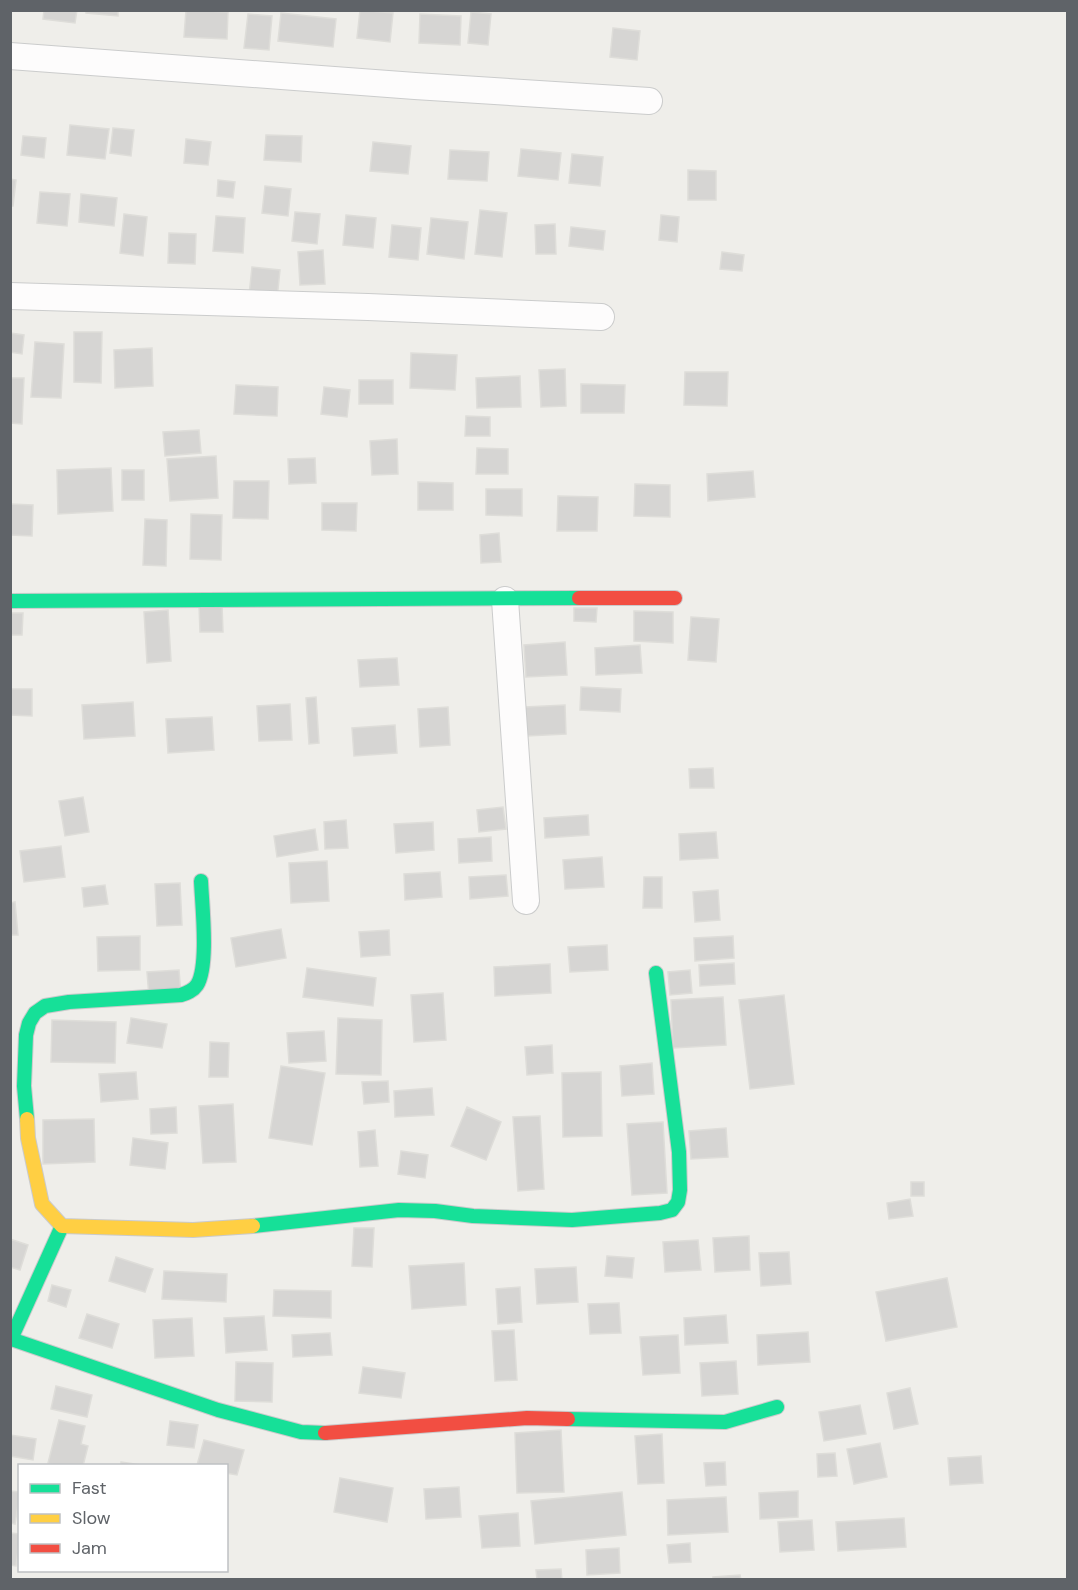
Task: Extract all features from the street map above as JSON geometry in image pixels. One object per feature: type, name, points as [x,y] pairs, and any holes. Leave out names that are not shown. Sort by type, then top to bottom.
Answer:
[{"type":"street","points":[[10,56],[416,86],[649,100]]},
{"type":"street","points":[[10,296],[601,317]]},
{"type":"street","points":[[10,601],[675,598]]},
{"type":"street","points":[[504,600],[526,901]]},
{"type":"street","points":[[201,880],[203,957],[201,977],[198,985],[190,992],[181,995],[69,1002],[45,1006],[35,1013],[29,1023],[26,1035],[24,1086],[28,1138],[42,1204],[62,1226],[130,1227],[182,1232],[399,1210],[572,1220],[672,1210],[678,1202],[680,1190],[679,1152],[656,973]]},
{"type":"street","points":[[62,1226],[11,1340],[218,1410],[301,1432],[330,1433],[527,1418],[725,1422],[777,1407]]},
{"type":"building","points":[[44,10],[77,10],[75,23],[43,19]]},
{"type":"building","points":[[86,10],[118,10],[118,16],[86,13]]},
{"type":"building","points":[[186,10],[228,12],[227,39],[184,37]]},
{"type":"building","points":[[360,10],[393,13],[390,42],[357,38]]},
{"type":"building","points":[[471,12],[491,14],[488,45],[468,43]]},
{"type":"building","points":[[281,13],[336,19],[333,47],[278,41]]},
{"type":"building","points":[[248,14],[272,16],[269,50],[244,48]]},
{"type":"building","points":[[420,14],[461,16],[460,45],[419,43]]},
{"type":"building","points":[[613,28],[640,31],[637,60],[610,57]]},
{"type":"building","points":[[70,125],[109,129],[105,159],[67,155]]},
{"type":"building","points":[[113,128],[134,130],[131,156],[110,153]]},
{"type":"building","points":[[266,135],[302,136],[301,162],[264,160]]},
{"type":"building","points":[[23,136],[46,138],[44,158],[21,155]]},
{"type":"building","points":[[186,139],[211,142],[208,165],[184,163]]},
{"type":"building","points":[[373,142],[411,146],[408,174],[370,171]]},
{"type":"building","points":[[521,149],[561,153],[558,180],[518,176]]},
{"type":"building","points":[[450,150],[489,152],[487,181],[448,179]]},
{"type":"building","points":[[572,154],[603,157],[600,186],[569,183]]},
{"type":"building","points":[[688,170],[716,171],[716,200],[688,200]]},
{"type":"building","points":[[10,179],[16,180],[13,206],[10,206]]},
{"type":"building","points":[[218,180],[235,182],[233,198],[217,196]]},
{"type":"building","points":[[265,186],[291,189],[288,216],[262,213]]},
{"type":"building","points":[[40,192],[70,194],[67,226],[37,223]]},
{"type":"building","points":[[81,194],[117,198],[114,226],[79,222]]},
{"type":"building","points":[[480,210],[507,213],[502,257],[475,254]]},
{"type":"building","points":[[295,212],[320,214],[317,244],[292,241]]},
{"type":"building","points":[[124,214],[147,217],[143,256],[120,253]]},
{"type":"building","points":[[346,215],[376,218],[373,248],[343,245]]},
{"type":"building","points":[[661,215],[679,217],[677,242],[659,240]]},
{"type":"building","points":[[216,216],[245,218],[243,253],[213,251]]},
{"type":"building","points":[[431,218],[468,222],[464,259],[427,254]]},
{"type":"building","points":[[555,224],[556,254],[536,254],[535,225]]},
{"type":"building","points":[[392,225],[421,228],[418,260],[389,257]]},
{"type":"building","points":[[571,227],[605,231],[603,250],[569,246]]},
{"type":"building","points":[[169,233],[196,234],[195,264],[168,263]]},
{"type":"building","points":[[323,250],[325,284],[300,285],[298,252]]},
{"type":"building","points":[[722,252],[744,255],[742,271],[720,269]]},
{"type":"building","points":[[252,267],[280,270],[277,299],[249,295]]},
{"type":"building","points":[[74,332],[102,332],[101,383],[74,382]]},
{"type":"building","points":[[10,333],[24,335],[22,354],[10,352]]},
{"type":"building","points":[[35,342],[64,344],[61,398],[31,397]]},
{"type":"building","points":[[152,348],[153,386],[115,388],[114,350]]},
{"type":"building","points":[[411,353],[457,355],[455,390],[410,388]]},
{"type":"building","points":[[565,369],[566,406],[541,407],[539,370]]},
{"type":"building","points":[[685,372],[728,372],[727,406],[684,405]]},
{"type":"building","points":[[520,376],[521,407],[477,408],[476,378]]},
{"type":"building","points":[[10,378],[24,378],[22,424],[10,423]]},
{"type":"building","points":[[359,380],[393,380],[393,404],[359,404]]},
{"type":"building","points":[[581,384],[625,385],[624,413],[581,413]]},
{"type":"building","points":[[236,385],[278,387],[277,416],[234,414]]},
{"type":"building","points":[[324,387],[350,390],[347,417],[321,414]]},
{"type":"building","points":[[466,416],[490,417],[490,436],[465,436]]},
{"type":"building","points":[[199,430],[201,453],[165,456],[163,432]]},
{"type":"building","points":[[397,439],[398,474],[372,475],[370,441]]},
{"type":"building","points":[[477,448],[508,449],[508,474],[476,474]]},
{"type":"building","points":[[216,456],[218,498],[170,501],[167,459]]},
{"type":"building","points":[[315,458],[316,483],[289,484],[288,459]]},
{"type":"building","points":[[111,468],[113,511],[58,514],[57,470]]},
{"type":"building","points":[[122,470],[144,470],[144,500],[122,500]]},
{"type":"building","points":[[753,471],[755,497],[708,501],[707,474]]},
{"type":"building","points":[[234,481],[269,481],[268,519],[233,518]]},
{"type":"building","points":[[418,482],[453,483],[453,510],[418,510]]},
{"type":"building","points":[[635,484],[670,485],[670,517],[634,516]]},
{"type":"building","points":[[486,489],[522,489],[522,516],[486,515]]},
{"type":"building","points":[[558,496],[598,497],[597,531],[557,531]]},
{"type":"building","points":[[322,503],[357,503],[356,531],[322,530]]},
{"type":"building","points":[[10,504],[33,505],[32,536],[10,535]]},
{"type":"building","points":[[191,514],[222,515],[221,560],[190,559]]},
{"type":"building","points":[[145,519],[167,520],[166,566],[143,565]]},
{"type":"building","points":[[499,533],[501,562],[481,563],[480,535]]},
{"type":"building","points":[[199,605],[222,605],[223,632],[200,632]]},
{"type":"building","points":[[574,608],[597,608],[596,622],[574,621]]},
{"type":"building","points":[[168,610],[171,661],[147,663],[144,612]]},
{"type":"building","points":[[634,611],[673,612],[673,643],[634,641]]},
{"type":"building","points":[[10,613],[23,613],[22,635],[10,635]]},
{"type":"building","points":[[691,617],[719,619],[716,662],[688,660]]},
{"type":"building","points":[[565,642],[567,675],[526,677],[524,645]]},
{"type":"building","points":[[640,645],[642,673],[596,675],[595,648]]},
{"type":"building","points":[[397,658],[399,685],[360,687],[358,660]]},
{"type":"building","points":[[581,687],[621,689],[620,712],[580,710]]},
{"type":"building","points":[[10,689],[32,689],[32,716],[10,715]]},
{"type":"building","points":[[316,697],[319,743],[309,744],[306,698]]},
{"type":"building","points":[[133,702],[135,736],[84,739],[82,705]]},
{"type":"building","points":[[290,704],[292,740],[259,741],[257,706]]},
{"type":"building","points":[[565,705],[566,734],[527,736],[525,707]]},
{"type":"building","points":[[448,707],[450,745],[420,747],[418,709]]},
{"type":"building","points":[[212,717],[214,750],[168,753],[166,719]]},
{"type":"building","points":[[395,725],[397,753],[354,756],[352,728]]},
{"type":"building","points":[[713,768],[714,788],[690,788],[689,769]]},
{"type":"building","points":[[83,797],[89,832],[65,836],[59,801]]},
{"type":"building","points":[[503,807],[506,829],[479,832],[477,810]]},
{"type":"building","points":[[588,815],[589,835],[545,838],[544,818]]},
{"type":"building","points":[[346,820],[348,848],[325,849],[324,822]]},
{"type":"building","points":[[433,822],[434,850],[396,853],[394,824]]},
{"type":"building","points":[[315,829],[318,850],[277,857],[274,836]]},
{"type":"building","points":[[716,832],[718,858],[680,860],[679,834]]},
{"type":"building","points":[[491,837],[492,861],[459,863],[458,839]]},
{"type":"building","points":[[61,846],[65,877],[24,882],[20,851]]},
{"type":"building","points":[[602,857],[604,887],[565,889],[563,860]]},
{"type":"building","points":[[327,861],[329,901],[291,903],[289,863]]},
{"type":"building","points":[[440,872],[442,897],[405,900],[404,874]]},
{"type":"building","points":[[506,875],[508,896],[470,899],[469,877]]},
{"type":"building","points":[[644,877],[662,877],[662,908],[643,908]]},
{"type":"building","points":[[180,883],[182,925],[157,926],[155,884]]},
{"type":"building","points":[[105,885],[108,904],[84,907],[82,888]]},
{"type":"building","points":[[718,890],[720,920],[695,922],[693,892]]},
{"type":"building","points":[[15,902],[18,935],[10,935],[10,903]]},
{"type":"building","points":[[281,929],[286,958],[236,967],[231,938]]},
{"type":"building","points":[[389,930],[390,955],[361,957],[359,932]]},
{"type":"building","points":[[140,936],[140,970],[98,971],[97,937]]},
{"type":"building","points":[[733,936],[734,958],[695,961],[694,938]]},
{"type":"building","points":[[607,945],[608,970],[570,972],[568,947]]},
{"type":"building","points":[[734,963],[735,984],[700,986],[699,965]]},
{"type":"building","points":[[550,964],[551,993],[495,996],[494,967]]},
{"type":"building","points":[[307,968],[376,978],[373,1006],[303,997]]},
{"type":"building","points":[[179,970],[181,995],[149,997],[147,972]]},
{"type":"building","points":[[690,970],[692,993],[670,995],[668,972]]},
{"type":"building","points":[[443,993],[446,1040],[414,1042],[411,995]]},
{"type":"building","points":[[784,995],[794,1084],[750,1089],[739,1000]]},
{"type":"building","points":[[723,997],[726,1045],[673,1048],[671,1000]]},
{"type":"building","points":[[131,1018],[167,1024],[162,1048],[127,1043]]},
{"type":"building","points":[[338,1018],[382,1020],[381,1075],[336,1074]]},
{"type":"building","points":[[52,1020],[116,1022],[115,1063],[51,1062]]},
{"type":"building","points":[[324,1031],[326,1061],[289,1063],[287,1033]]},
{"type":"building","points":[[210,1042],[229,1043],[228,1077],[209,1077]]},
{"type":"building","points":[[552,1045],[553,1073],[527,1075],[525,1047]]},
{"type":"building","points":[[652,1063],[654,1094],[622,1096],[620,1066]]},
{"type":"building","points":[[281,1066],[325,1073],[312,1145],[269,1138]]},
{"type":"building","points":[[136,1072],[138,1099],[101,1102],[99,1074]]},
{"type":"building","points":[[601,1072],[602,1136],[563,1137],[562,1073]]},
{"type":"building","points":[[388,1081],[389,1102],[364,1104],[362,1082]]},
{"type":"building","points":[[432,1088],[434,1115],[395,1117],[394,1091]]},
{"type":"building","points":[[233,1104],[236,1162],[203,1163],[199,1106]]},
{"type":"building","points":[[176,1107],[177,1133],[151,1134],[150,1109]]},
{"type":"building","points":[[467,1107],[501,1122],[486,1160],[451,1146]]},
{"type":"building","points":[[540,1116],[544,1189],[518,1191],[513,1117]]},
{"type":"building","points":[[94,1119],[95,1162],[43,1164],[43,1120]]},
{"type":"building","points":[[663,1122],[667,1193],[632,1195],[627,1124]]},
{"type":"building","points":[[726,1128],[728,1157],[691,1159],[689,1131]]},
{"type":"building","points":[[375,1130],[378,1166],[360,1167],[358,1132]]},
{"type":"building","points":[[133,1138],[168,1143],[165,1169],[130,1165]]},
{"type":"building","points":[[401,1151],[428,1155],[425,1178],[398,1174]]},
{"type":"building","points":[[911,1182],[924,1182],[924,1196],[911,1196]]},
{"type":"building","points":[[910,1199],[913,1216],[889,1219],[887,1203]]},
{"type":"building","points":[[354,1228],[374,1228],[372,1267],[352,1266]]},
{"type":"building","points":[[749,1236],[750,1270],[715,1272],[713,1238]]},
{"type":"building","points":[[10,1239],[28,1245],[20,1270],[10,1267]]},
{"type":"building","points":[[698,1240],[701,1270],[665,1272],[663,1242]]},
{"type":"building","points":[[789,1252],[791,1284],[761,1286],[759,1253]]},
{"type":"building","points":[[607,1256],[634,1258],[632,1278],[605,1276]]},
{"type":"building","points":[[116,1257],[153,1269],[145,1292],[109,1281]]},
{"type":"building","points":[[464,1263],[466,1305],[412,1309],[409,1266]]},
{"type":"building","points":[[576,1267],[578,1302],[537,1304],[535,1269]]},
{"type":"building","points":[[164,1271],[227,1274],[226,1302],[162,1299]]},
{"type":"building","points":[[947,1278],[957,1327],[886,1341],[876,1292]]},
{"type":"building","points":[[52,1285],[71,1290],[66,1307],[48,1301]]},
{"type":"building","points":[[520,1287],[522,1322],[498,1324],[496,1289]]},
{"type":"building","points":[[274,1290],[331,1291],[331,1318],[273,1316]]},
{"type":"building","points":[[619,1303],[621,1333],[590,1334],[588,1304]]},
{"type":"building","points":[[87,1314],[119,1324],[112,1348],[79,1338]]},
{"type":"building","points":[[726,1315],[728,1343],[685,1345],[684,1318]]},
{"type":"building","points":[[264,1316],[267,1350],[226,1353],[224,1318]]},
{"type":"building","points":[[192,1318],[194,1356],[155,1358],[153,1320]]},
{"type":"building","points":[[514,1330],[517,1380],[495,1381],[492,1331]]},
{"type":"building","points":[[808,1332],[810,1362],[758,1365],[757,1335]]},
{"type":"building","points":[[330,1333],[332,1355],[293,1357],[292,1335]]},
{"type":"building","points":[[678,1335],[680,1373],[643,1375],[640,1337]]},
{"type":"building","points":[[736,1361],[738,1394],[702,1396],[700,1363]]},
{"type":"building","points":[[236,1362],[273,1363],[272,1402],[235,1401]]},
{"type":"building","points":[[363,1367],[405,1373],[401,1398],[359,1393]]},
{"type":"building","points":[[56,1386],[92,1395],[87,1417],[51,1409]]},
{"type":"building","points":[[910,1388],[918,1424],[894,1429],[887,1393]]},
{"type":"building","points":[[860,1405],[866,1434],[824,1441],[819,1412]]},
{"type":"building","points":[[59,1420],[85,1426],[81,1444],[88,1446],[84,1464],[48,1463]]},
{"type":"building","points":[[170,1421],[198,1425],[194,1448],[167,1445]]},
{"type":"building","points":[[561,1430],[564,1492],[517,1493],[515,1433]]},
{"type":"building","points":[[662,1434],[664,1483],[638,1484],[635,1436]]},
{"type":"building","points":[[10,1435],[36,1439],[33,1460],[10,1456]]},
{"type":"building","points":[[204,1440],[244,1450],[237,1475],[228,1473],[228,1464],[197,1464]]},
{"type":"building","points":[[880,1443],[887,1477],[854,1484],[847,1449]]},
{"type":"building","points":[[835,1453],[837,1476],[818,1477],[817,1454]]},
{"type":"building","points":[[981,1456],[983,1483],[950,1485],[948,1458]]},
{"type":"building","points":[[725,1462],[726,1485],[706,1486],[704,1463]]},
{"type":"building","points":[[340,1478],[393,1488],[387,1522],[334,1512]]},
{"type":"building","points":[[459,1487],[461,1517],[426,1519],[424,1489]]},
{"type":"building","points":[[10,1491],[18,1492],[15,1524],[10,1523]]},
{"type":"building","points":[[798,1491],[798,1517],[760,1519],[759,1493]]},
{"type":"building","points":[[622,1492],[626,1535],[535,1544],[531,1501]]},
{"type":"building","points":[[726,1497],[728,1532],[668,1535],[667,1500]]},
{"type":"building","points":[[518,1513],[520,1546],[482,1548],[479,1516]]},
{"type":"building","points":[[904,1518],[906,1547],[838,1551],[836,1522]]},
{"type":"building","points":[[812,1520],[814,1550],[780,1552],[778,1522]]},
{"type":"building","points":[[10,1533],[18,1534],[16,1566],[10,1565]]},
{"type":"building","points":[[690,1543],[691,1562],[669,1563],[667,1545]]},
{"type":"building","points":[[619,1548],[620,1573],[587,1575],[586,1550]]},
{"type":"building","points":[[561,1569],[562,1580],[537,1580],[536,1570]]},
{"type":"building","points":[[740,1575],[741,1580],[713,1580],[713,1577]]},
{"type":"traffic: fast","points":[[10,601],[579,598]]},
{"type":"traffic: fast","points":[[27,1119],[24,1086],[26,1035],[35,1013],[45,1006],[69,1002],[181,995],[197,985],[201,976],[204,950],[201,881]]},
{"type":"traffic: fast","points":[[253,1226],[399,1210],[572,1220],[672,1210],[678,1202],[680,1190],[679,1152],[656,973]]},
{"type":"traffic: fast","points":[[62,1226],[11,1339],[218,1410],[301,1432],[325,1433]]},
{"type":"traffic: fast","points":[[568,1419],[725,1422],[777,1407]]},
{"type":"traffic: slow","points":[[27,1119],[28,1138],[42,1204],[62,1226],[193,1230],[253,1226]]},
{"type":"traffic: jam","points":[[579,598],[675,598]]},
{"type":"traffic: jam","points":[[325,1433],[527,1418],[568,1419]]}]
